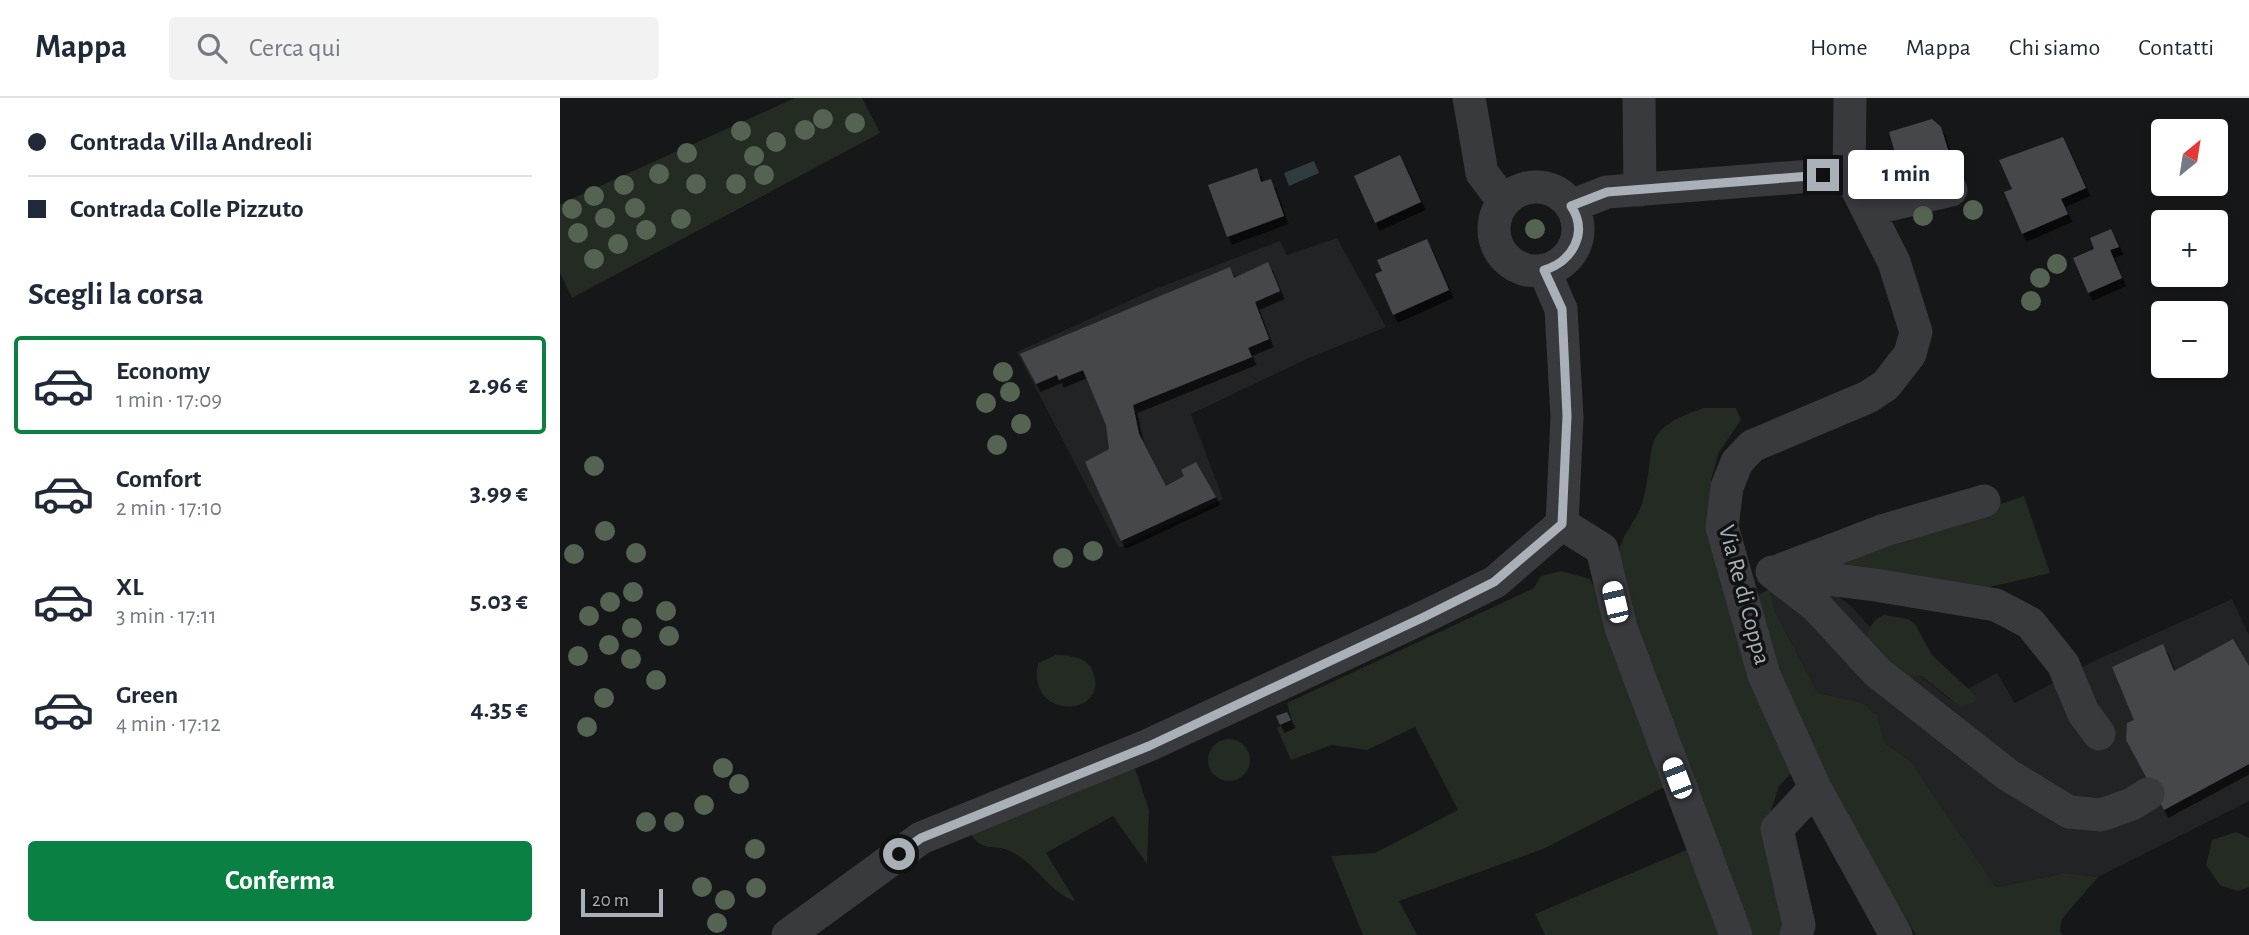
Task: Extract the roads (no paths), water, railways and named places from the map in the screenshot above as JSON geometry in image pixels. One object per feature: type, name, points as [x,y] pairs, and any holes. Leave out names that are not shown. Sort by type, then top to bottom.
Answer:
[{"type":"street","points":[[1469,98],[1482,173],[1504,202]]},
{"type":"street","points":[[1639,98],[1640,190]]},
{"type":"street","points":[[1571,206],[1607,192],[1849,173],[1850,98]]},
{"type":"street","name":"Via Re di Coppa","points":[[1849,173],[1894,262],[1916,332],[1910,354],[1886,384],[1868,397],[1752,446],[1737,462],[1727,487],[1723,520],[1764,675],[1815,788],[1896,935]]},
{"type":"street","points":[[1544,187],[1557,192],[1571,206],[1578,224],[1574,249],[1565,260],[1544,270],[1516,266],[1497,247],[1494,221],[1504,202],[1518,191],[1544,187]]},
{"type":"street","points":[[1868,211],[1951,190]]},
{"type":"street","points":[[788,935],[921,838],[1149,746],[1424,617],[1494,582],[1562,524],[1567,416],[1562,309],[1544,270]]},
{"type":"street","points":[[1737,581],[1808,562],[1885,530],[1984,501]]},
{"type":"street","points":[[1562,524],[1602,549],[1621,628],[1736,935]]},
{"type":"street","points":[[1772,572],[1875,584],[1996,605],[2030,623],[2063,664],[2083,712],[2098,734]]},
{"type":"street","points":[[1772,572],[1817,607],[1877,672],[2008,775],[2068,813],[2101,815],[2148,794]]},
{"type":"street","points":[[1796,935],[1799,926],[1777,829],[1815,788]]}]
